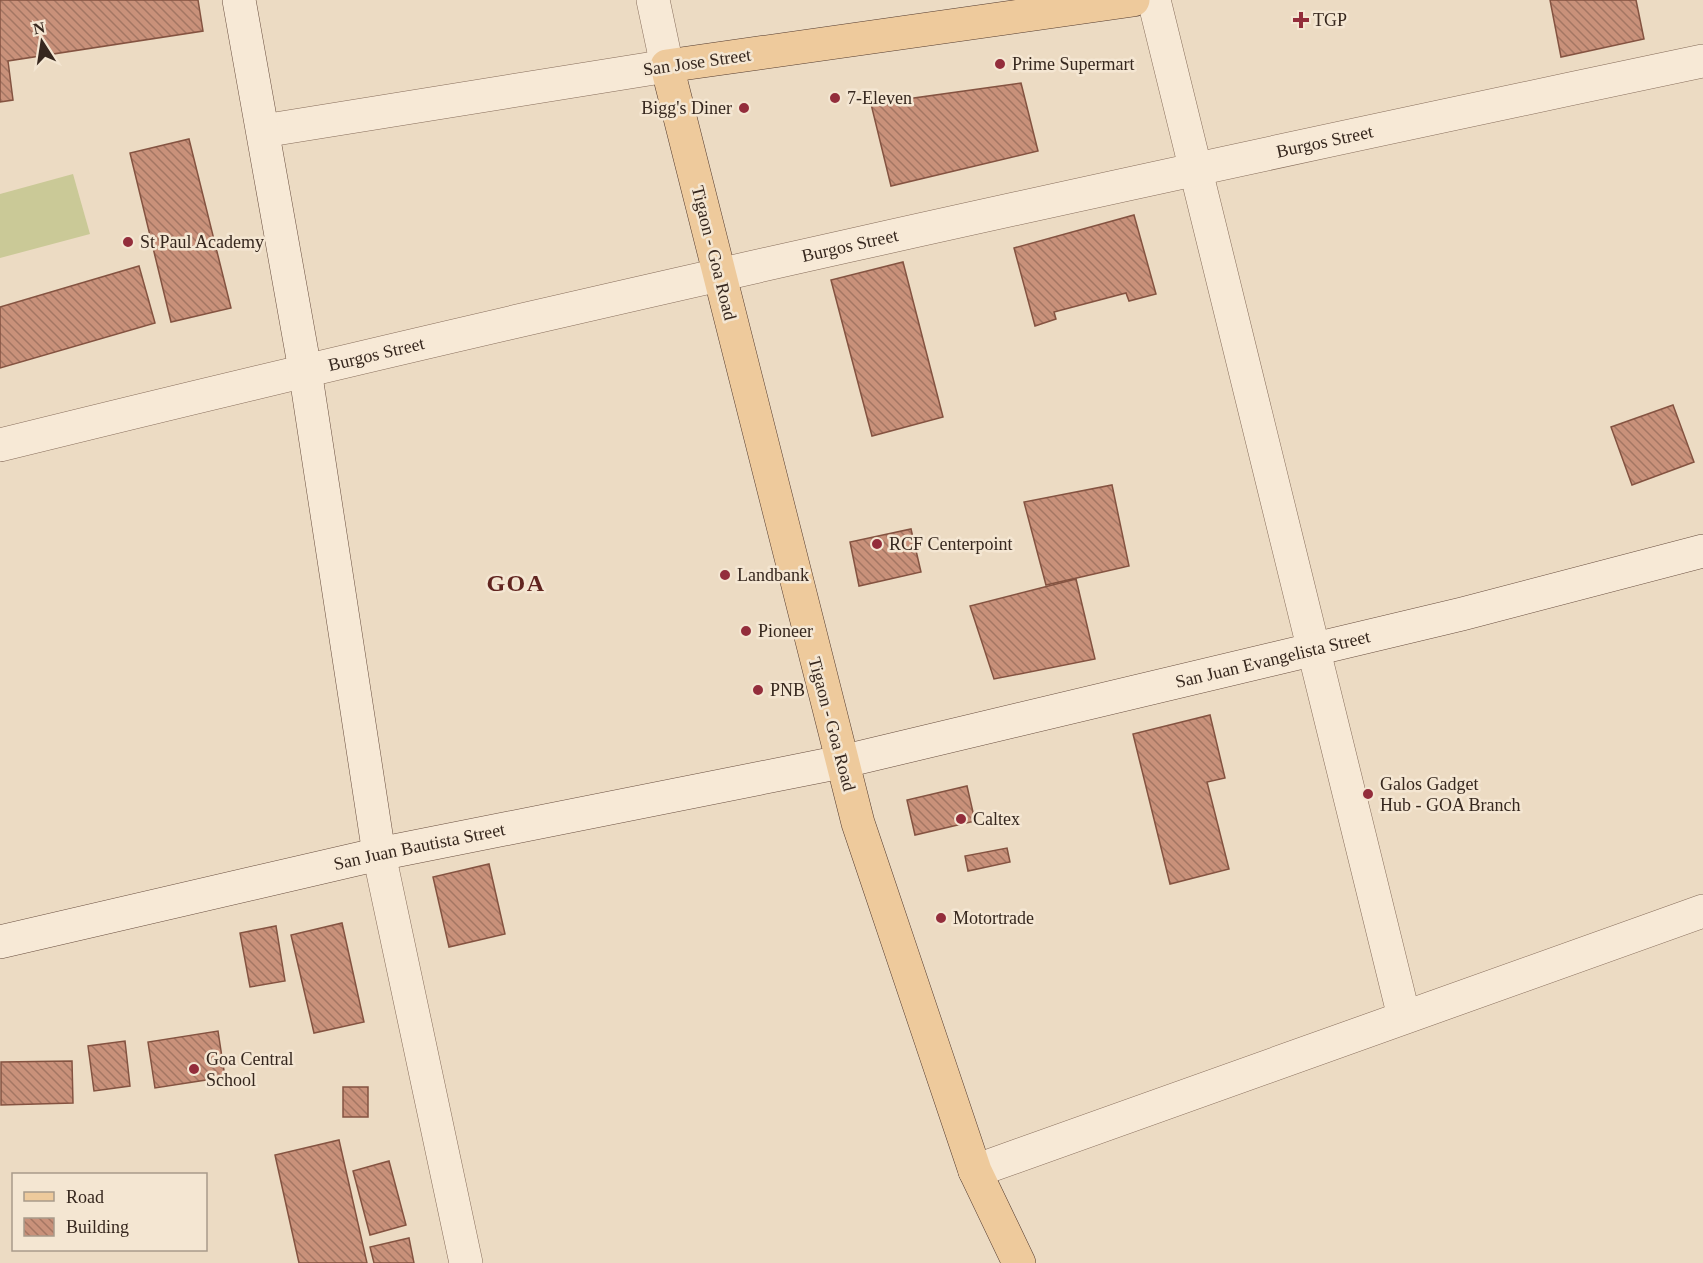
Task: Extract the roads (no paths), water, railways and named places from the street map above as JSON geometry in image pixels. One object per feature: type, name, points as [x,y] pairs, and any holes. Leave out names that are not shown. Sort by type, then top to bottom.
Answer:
[{"type":"main road","name":"San Jose Street","points":[[667,66],[1133,0]]},
{"type":"main road","name":"Tigaon - Goa Road","points":[[667,66],[858,823],[975,1171],[1020,1263]]},
{"type":"street","points":[[239,0],[305,369],[378,854],[466,1263]]},
{"type":"street","points":[[653,0],[667,66]]},
{"type":"street","points":[[1154,0],[1404,1017]]},
{"type":"street","name":"Burgos Street","points":[[0,445],[305,369],[719,273],[1196,168],[1703,61]]},
{"type":"street","name":"San Jose Street","points":[[263,131],[667,66]]},
{"type":"street","name":"San Juan Evangelista Street","points":[[841,762],[1462,614],[1703,551]]},
{"type":"street","name":"San Juan Bautista Street","points":[[0,942],[378,854],[841,762]]},
{"type":"street","points":[[975,1171],[1703,911]]},
{"type":"place","name":"TGP","points":[[1301,20]]},
{"type":"place","name":"Prime Supermart","points":[[1000,64]]},
{"type":"place","name":"7-Eleven","points":[[835,98]]},
{"type":"place","name":"Bigg's Diner","points":[[744,108]]},
{"type":"place","name":"St Paul Academy","points":[[128,242]]},
{"type":"place","name":"RCF Centerpoint","points":[[877,544]]},
{"type":"place","name":"Landbank","points":[[725,575]]},
{"type":"place","name":"Pioneer","points":[[746,631]]},
{"type":"place","name":"PNB","points":[[758,690]]},
{"type":"place","name":"Galos Gadget Hub - GOA Branch","points":[[1368,794]]},
{"type":"place","name":"Caltex","points":[[961,819]]},
{"type":"place","name":"Motortrade","points":[[941,918]]},
{"type":"place","name":"Goa Central School","points":[[194,1069]]},
{"type":"district","name":"GOA","points":[[516,583]]}]
